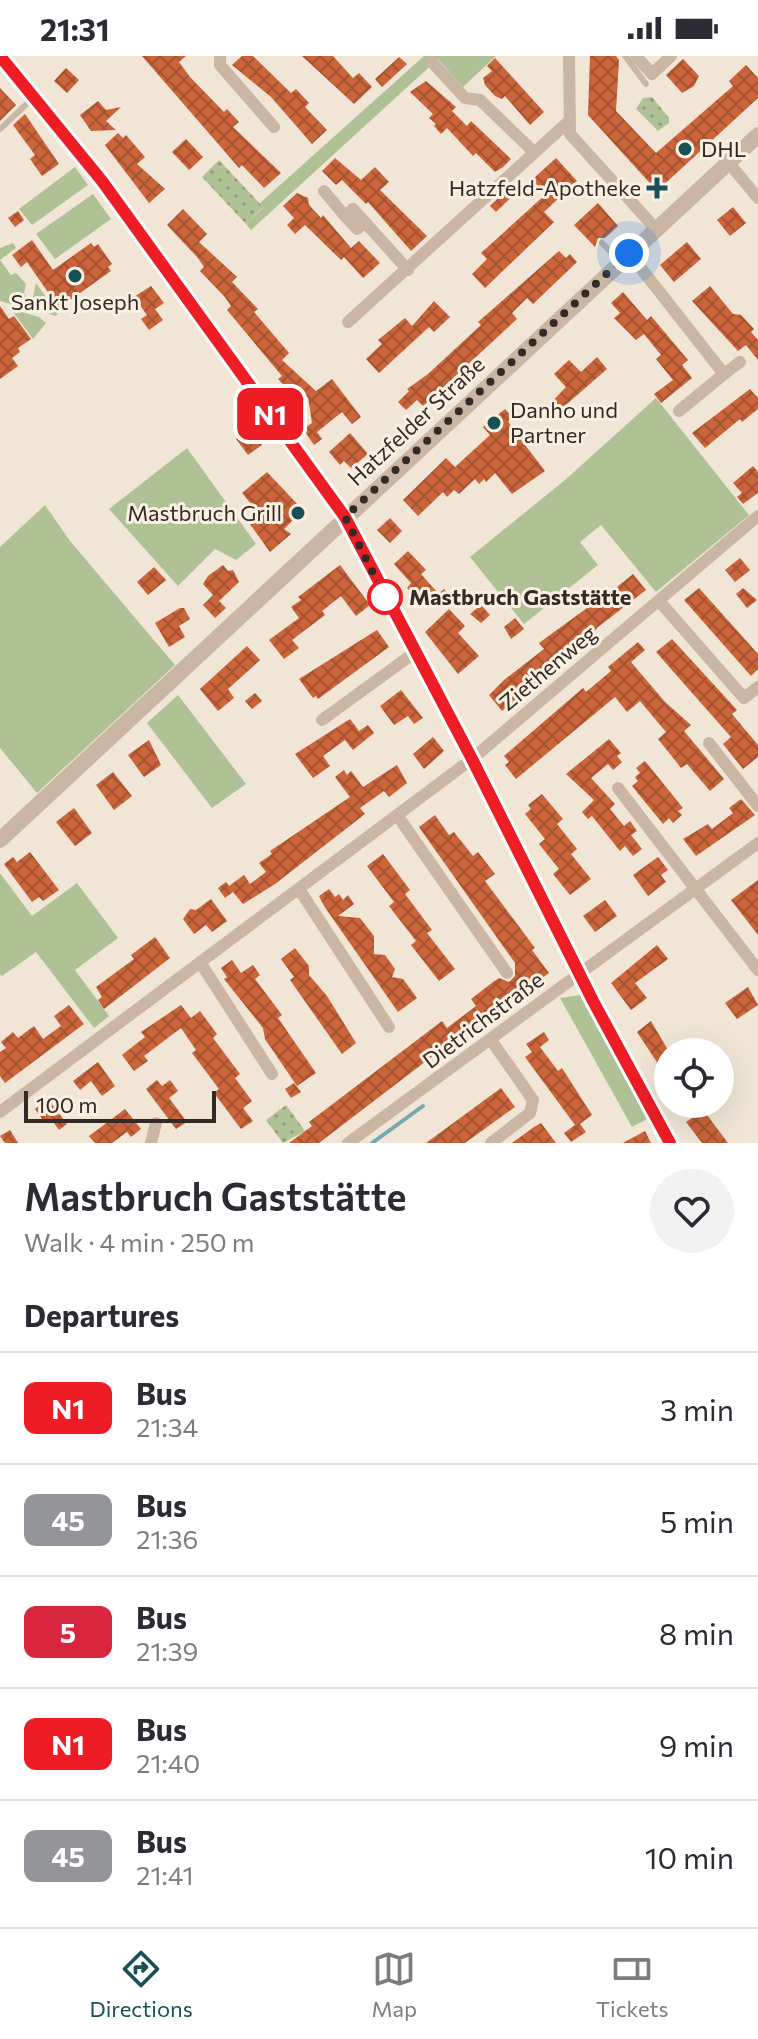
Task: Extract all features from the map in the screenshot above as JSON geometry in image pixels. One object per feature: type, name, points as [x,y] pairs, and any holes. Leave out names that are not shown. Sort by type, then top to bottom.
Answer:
[{"type":"street","points":[[0,56],[35,96],[154,251],[345,517],[670,1143]]},
{"type":"street","points":[[220,56],[220,65],[274,127]]},
{"type":"street","points":[[569,56],[567,123],[575,143],[655,228]]},
{"type":"street","points":[[636,56],[652,74],[671,56]]},
{"type":"street","points":[[432,62],[465,98],[480,100],[534,152]]},
{"type":"street","points":[[348,322],[567,123]]},
{"type":"street","name":"Hatzfelder Straße","points":[[0,840],[758,135]]},
{"type":"street","points":[[728,162],[758,198]]},
{"type":"street","points":[[324,191],[357,229],[365,222],[408,270]]},
{"type":"street","points":[[624,257],[724,374]]},
{"type":"street","points":[[679,411],[740,362]]},
{"type":"street","name":"Ziethenweg","points":[[0,1112],[472,759],[758,516]]},
{"type":"street","points":[[660,602],[744,698],[758,687]]},
{"type":"street","points":[[322,720],[414,653]]},
{"type":"street","points":[[709,743],[758,806]]},
{"type":"street","points":[[618,788],[758,970]]},
{"type":"street","points":[[397,815],[507,973]]},
{"type":"street","name":"Dietrichstraße","points":[[348,1143],[758,843]]},
{"type":"street","points":[[299,889],[389,1027]]},
{"type":"street","points":[[200,962],[272,1074]]},
{"type":"street","points":[[491,1040],[533,1100],[530,1113],[491,1143]]},
{"type":"street","points":[[151,1143],[156,1123]]},
{"type":"lane","points":[[625,56],[646,84]]},
{"type":"lane","points":[[0,129],[35,96]]},
{"type":"lane","points":[[602,243],[624,257]]},
{"type":"green space","points":[[424,56],[496,56],[463,87],[438,59],[251,230],[246,224],[263,208],[260,203]]},
{"type":"green space","points":[[652,97],[669,118],[669,123],[658,131],[636,109],[643,98]]},
{"type":"green space","points":[[219,160],[263,207],[246,224],[202,177]]},
{"type":"green space","points":[[75,167],[88,185],[32,225],[19,209]]},
{"type":"green space","points":[[93,194],[111,219],[55,259],[36,234]]},
{"type":"green space","points":[[13,243],[16,248],[0,260],[0,248]]},
{"type":"green space","points":[[0,260],[11,275],[16,273],[26,284],[24,293],[33,310],[0,301]]},
{"type":"green space","points":[[36,283],[58,314],[55,316],[43,311],[33,297]]},
{"type":"green space","points":[[11,309],[39,317],[46,323],[33,339]]},
{"type":"green space","points":[[656,398],[749,515],[656,592],[601,525],[580,542],[598,565],[524,624],[470,557],[565,480]]},
{"type":"green space","points":[[187,448],[256,544],[236,560],[215,549],[178,586],[109,509]]},
{"type":"green space","points":[[45,505],[70,541],[175,665],[37,793],[0,748],[0,547]]},
{"type":"green space","points":[[178,695],[246,784],[212,808],[147,723]]},
{"type":"green space","points":[[0,873],[32,916],[77,883],[118,938],[75,970],[109,1016],[94,1028],[36,952],[2,976],[0,974]]},
{"type":"green space","points":[[581,995],[649,1118],[632,1127],[560,998]]},
{"type":"green space","points":[[286,1105],[305,1131],[283,1143],[266,1120]]},
{"type":"building","points":[[142,56],[186,56],[179,62],[190,77],[224,112],[227,109],[239,122],[233,127],[281,173],[264,188],[242,165],[239,168]]},
{"type":"building","points":[[242,56],[253,56],[291,93],[296,89],[309,103],[305,107],[327,130],[312,144],[271,97],[232,65]]},
{"type":"building","points":[[302,56],[333,56],[353,78],[359,73],[372,87],[354,104]]},
{"type":"building","points":[[590,56],[616,56],[619,60],[616,111],[656,153],[733,86],[729,81],[746,65],[758,78],[758,98],[657,191],[588,115]]},
{"type":"building","points":[[399,57],[407,64],[382,87],[375,79]]},
{"type":"building","points":[[495,58],[544,112],[530,125],[505,96],[502,99],[495,96],[485,85],[483,78],[492,71],[487,66]]},
{"type":"building","points":[[683,59],[699,76],[694,86],[682,93],[666,75]]},
{"type":"building","points":[[66,68],[79,80],[67,93],[54,81]]},
{"type":"building","points":[[426,81],[456,107],[452,111],[467,126],[471,121],[511,159],[503,167],[495,172],[476,153],[473,156],[447,128],[441,134],[429,118],[433,114],[410,92]]},
{"type":"building","points":[[0,88],[16,105],[0,121]]},
{"type":"building","points":[[98,101],[106,110],[121,107],[106,121],[116,130],[91,131],[80,115]]},
{"type":"building","points":[[25,114],[59,164],[42,176],[30,159],[35,155],[13,125]]},
{"type":"building","points":[[118,133],[123,138],[126,135],[145,157],[137,164],[165,189],[149,203],[105,145]]},
{"type":"building","points":[[186,139],[203,157],[189,170],[172,152]]},
{"type":"building","points":[[335,158],[361,180],[375,167],[389,182],[380,190],[427,236],[411,251],[368,202],[366,204],[342,180],[336,185],[322,171]]},
{"type":"building","points":[[556,158],[577,181],[544,212],[554,222],[485,288],[472,274],[487,259],[481,253],[546,194],[532,180]]},
{"type":"building","points":[[513,184],[519,190],[496,212],[490,206]]},
{"type":"building","points":[[297,193],[308,198],[309,205],[321,218],[323,215],[351,248],[359,241],[380,263],[363,278],[344,257],[341,260],[305,225],[295,234],[287,225],[294,218],[283,206]]},
{"type":"building","points":[[598,203],[618,226],[605,238],[598,238],[595,247],[574,225]]},
{"type":"building","points":[[733,207],[746,223],[730,236],[717,220]]},
{"type":"building","points":[[183,209],[207,234],[199,242],[237,277],[232,282],[258,309],[254,312],[289,353],[282,360],[316,391],[332,379],[361,417],[352,424],[342,412],[317,432],[322,439],[314,445],[303,429],[312,423],[308,397],[301,403],[278,379],[282,376],[227,310],[231,306],[224,296],[200,271],[204,267],[198,258],[167,225]]},
{"type":"building","points":[[18,211],[24,220],[15,227],[8,218]]},
{"type":"building","name":"Sankt Joseph","points":[[32,240],[53,270],[91,243],[94,247],[98,244],[112,264],[108,267],[111,271],[59,308],[27,262],[21,267],[12,255]]},
{"type":"building","points":[[687,242],[701,259],[674,282],[660,265]]},
{"type":"building","points":[[559,251],[566,258],[570,254],[577,262],[533,304],[527,298],[512,313],[517,319],[423,406],[417,400],[406,410],[398,402],[409,391],[407,389],[481,325],[478,322]]},
{"type":"building","points":[[151,286],[164,303],[155,309],[163,320],[149,330],[141,319],[147,315],[134,297]]},
{"type":"building","points":[[710,286],[733,314],[741,315],[754,329],[751,332],[758,340],[758,360],[746,345],[738,351],[692,301]]},
{"type":"building","points":[[623,292],[647,320],[651,316],[688,360],[682,365],[692,378],[661,403],[654,394],[673,380],[656,359],[661,355],[644,334],[636,340],[614,318],[620,313],[611,303]]},
{"type":"building","points":[[434,301],[450,317],[434,332],[429,327],[379,373],[366,359],[382,344],[378,340],[405,318],[412,326]]},
{"type":"building","points":[[0,306],[9,319],[14,316],[31,339],[18,348],[20,352],[12,358],[18,366],[0,379]]},
{"type":"building","points":[[597,357],[607,369],[552,417],[545,409],[566,387],[554,374],[569,360],[581,372]]},
{"type":"building","points":[[750,389],[758,398],[758,409],[742,422],[740,419],[705,448],[692,433]]},
{"type":"building","points":[[505,409],[512,417],[508,421],[512,428],[545,471],[512,494],[495,473],[486,482],[484,479],[479,484],[475,479],[459,494],[454,490],[447,497],[443,492],[418,516],[403,500],[446,458],[455,467],[490,435],[483,427]]},
{"type":"building","points":[[250,428],[262,445],[248,455],[236,439]]},
{"type":"building","points":[[350,433],[368,454],[351,468],[344,461],[340,465],[329,452]]},
{"type":"building","points":[[753,466],[758,472],[758,493],[743,504],[737,497],[742,493],[733,483]]},
{"type":"building","points":[[267,472],[303,510],[284,529],[291,534],[270,552],[247,520],[257,511],[242,493]]},
{"type":"building","points":[[390,518],[402,531],[390,543],[377,530]]},
{"type":"building","points":[[408,551],[426,570],[421,574],[437,592],[423,605],[407,588],[411,583],[394,564]]},
{"type":"building","points":[[740,558],[750,570],[735,582],[725,570]]},
{"type":"building","points":[[223,565],[228,571],[233,570],[239,582],[219,601],[226,608],[215,618],[203,605],[213,595],[203,584]]},
{"type":"building","points":[[340,565],[370,605],[356,616],[341,596],[322,611],[325,615],[292,640],[299,648],[284,659],[269,640],[299,618],[291,607],[301,600],[298,597]]},
{"type":"building","points":[[154,567],[166,580],[148,595],[137,582]]},
{"type":"building","points":[[633,574],[646,590],[598,627],[584,643],[538,678],[541,681],[502,711],[489,695],[544,649],[539,643],[587,608],[584,605],[592,599],[596,604]]},
{"type":"building","points":[[699,588],[758,654],[758,669],[751,676],[684,600]]},
{"type":"building","points":[[743,588],[757,600],[747,608],[736,594]]},
{"type":"building","points":[[444,589],[452,598],[442,608],[433,599]]},
{"type":"building","points":[[481,605],[490,615],[481,623],[470,614]]},
{"type":"building","points":[[184,608],[190,619],[179,626],[185,637],[169,647],[155,623]]},
{"type":"building","points":[[449,609],[465,626],[458,633],[479,656],[458,674],[425,632]]},
{"type":"building","points":[[515,618],[524,629],[511,639],[504,627]]},
{"type":"building","points":[[377,630],[389,647],[318,699],[316,696],[313,698],[299,679]]},
{"type":"building","points":[[672,639],[737,710],[732,714],[758,745],[758,757],[743,769],[723,744],[731,737],[656,652]]},
{"type":"building","points":[[638,642],[645,650],[631,662],[665,702],[691,725],[684,731],[724,779],[710,791],[687,764],[681,768],[658,739],[666,732],[640,701],[627,712],[615,697],[516,779],[505,765],[509,762],[504,756],[583,688],[586,692],[611,671],[608,667]]},
{"type":"building","points":[[247,646],[260,660],[228,689],[234,698],[218,711],[200,689]]},
{"type":"building","points":[[401,690],[423,718],[414,724],[408,716],[394,725],[380,706]]},
{"type":"building","points":[[255,693],[262,701],[252,709],[245,701]]},
{"type":"building","points":[[350,719],[359,731],[368,725],[374,733],[353,750],[345,740],[323,756],[330,766],[313,778],[295,754]]},
{"type":"building","points":[[433,737],[444,751],[424,769],[413,754]]},
{"type":"building","points":[[609,739],[621,753],[617,756],[622,762],[613,770],[608,764],[591,778],[615,804],[610,809],[624,826],[630,821],[637,831],[631,835],[642,849],[633,856],[625,846],[620,851],[592,816],[588,819],[582,812],[594,800],[566,774]]},
{"type":"building","points":[[149,740],[161,765],[144,777],[128,755]]},
{"type":"building","points":[[645,761],[683,808],[678,811],[682,815],[673,823],[669,818],[663,824],[632,786],[638,781],[635,777],[640,773],[636,768]]},
{"type":"building","points":[[397,765],[407,783],[389,797],[384,791],[360,808],[365,814],[275,884],[243,904],[233,892],[225,898],[218,888],[226,882],[229,886],[244,875],[250,884],[266,872],[259,863],[272,854],[270,851],[350,797],[335,777],[344,770],[347,775],[351,771],[363,787]]},
{"type":"building","points":[[113,772],[132,796],[114,810],[96,785]]},
{"type":"building","points":[[542,794],[563,819],[557,824],[577,849],[571,854],[591,879],[570,895],[553,874],[559,869],[539,844],[545,839],[525,814],[531,809],[528,805]]},
{"type":"building","points":[[741,799],[755,815],[696,856],[683,839],[708,824],[712,829],[733,813],[729,808]]},
{"type":"building","points":[[74,808],[92,833],[75,846],[56,822]]},
{"type":"building","points":[[435,815],[449,835],[454,832],[473,856],[478,852],[495,874],[485,881],[535,948],[532,950],[549,973],[534,984],[532,980],[319,1143],[289,1143],[312,1126],[309,1122],[442,1021],[447,1028],[476,1006],[471,999],[493,982],[499,978],[509,982],[515,976],[515,963],[419,827]]},
{"type":"building","points":[[30,852],[59,890],[43,901],[39,897],[32,902],[4,864],[13,857],[17,862]]},
{"type":"building","points":[[383,854],[410,890],[405,894],[432,930],[427,933],[455,969],[439,981],[411,945],[416,941],[389,906],[394,902],[367,866]]},
{"type":"building","points":[[658,857],[668,870],[661,875],[666,882],[648,896],[633,875]]},
{"type":"building","points":[[758,880],[758,935],[731,900]]},
{"type":"building","points":[[329,889],[335,897],[339,894],[343,900],[348,895],[354,904],[338,916],[360,918],[374,936],[374,954],[385,955],[395,969],[392,977],[403,979],[417,998],[398,1012],[324,906],[319,896]]},
{"type":"building","points":[[211,899],[227,921],[212,932],[206,925],[194,934],[183,919],[190,909],[196,910]]},
{"type":"building","points":[[605,900],[617,916],[595,932],[583,916]]},
{"type":"building","points":[[155,937],[170,958],[104,1009],[98,1000],[102,997],[96,987],[134,959],[131,955]]},
{"type":"building","points":[[657,945],[668,959],[635,983],[647,998],[631,1010],[611,983]]},
{"type":"building","points":[[295,948],[309,966],[309,975],[327,996],[356,1043],[342,1054],[290,980],[294,977],[281,959]]},
{"type":"building","points":[[232,960],[241,973],[253,965],[260,975],[255,979],[282,1015],[278,1018],[316,1073],[297,1086],[265,1039],[263,1028],[224,979],[227,977],[221,968]]},
{"type":"building","points":[[748,987],[758,1005],[737,1019],[725,1003]]},
{"type":"building","points":[[69,1005],[84,1024],[5,1083],[0,1076],[0,1052],[6,1048],[1,1042],[13,1032],[18,1038],[34,1026],[43,1039],[61,1026],[54,1016]]},
{"type":"building","points":[[181,1005],[191,1018],[200,1011],[217,1034],[213,1038],[240,1074],[235,1078],[252,1101],[243,1108],[253,1121],[241,1129],[214,1093],[219,1089],[192,1053],[196,1050],[181,1028],[144,1056],[148,1061],[134,1071],[122,1055],[145,1037],[141,1032]]},
{"type":"building","points":[[651,1021],[661,1038],[654,1038],[654,1058],[637,1032]]},
{"type":"building","points":[[544,1032],[549,1040],[540,1047],[558,1071],[562,1068],[592,1115],[580,1124],[586,1132],[571,1142],[564,1133],[575,1125],[525,1057],[532,1052],[526,1044]]},
{"type":"building","points":[[98,1062],[115,1086],[102,1096],[91,1081],[80,1090],[73,1081]]},
{"type":"building","points":[[157,1080],[162,1086],[170,1080],[178,1091],[169,1098],[187,1122],[176,1129],[146,1089]]},
{"type":"building","points":[[294,1083],[301,1092],[291,1098],[285,1089]]},
{"type":"building","points":[[501,1088],[515,1107],[465,1143],[426,1143]]},
{"type":"building","points":[[48,1099],[67,1124],[59,1130],[51,1119],[45,1123],[35,1109]]},
{"type":"building","points":[[125,1109],[141,1129],[131,1137],[127,1132],[112,1143],[95,1143],[89,1136]]},
{"type":"building","points":[[692,1118],[709,1118],[728,1143],[702,1143],[686,1122]]},
{"type":"building","points":[[541,1123],[556,1143],[512,1143],[534,1127]]},
{"type":"building","points":[[10,1130],[18,1143],[5,1143],[0,1136]]},
{"type":"building","points":[[645,1131],[651,1143],[623,1143]]},
{"type":"waterway","points":[[372,1143],[423,1106]]},
{"type":"bus line","name":"N1","points":[[0,56],[102,181],[236,365],[295,452],[345,517],[472,759],[593,1001],[670,1143]]},
{"type":"place","name":"DHL","points":[[685,149]]},
{"type":"place","name":"Hatzfeld-Apotheke","points":[[657,188]]},
{"type":"place","name":"Sankt Joseph","points":[[75,276]]},
{"type":"place","name":"Danho und Partner","points":[[494,423]]},
{"type":"place","name":"Mastbruch Grill","points":[[298,513]]},
{"type":"place","name":"Mastbruch Gaststätte","points":[[385,597]]},
{"type":"route","points":[[385,597],[345,517],[629,253]]}]
